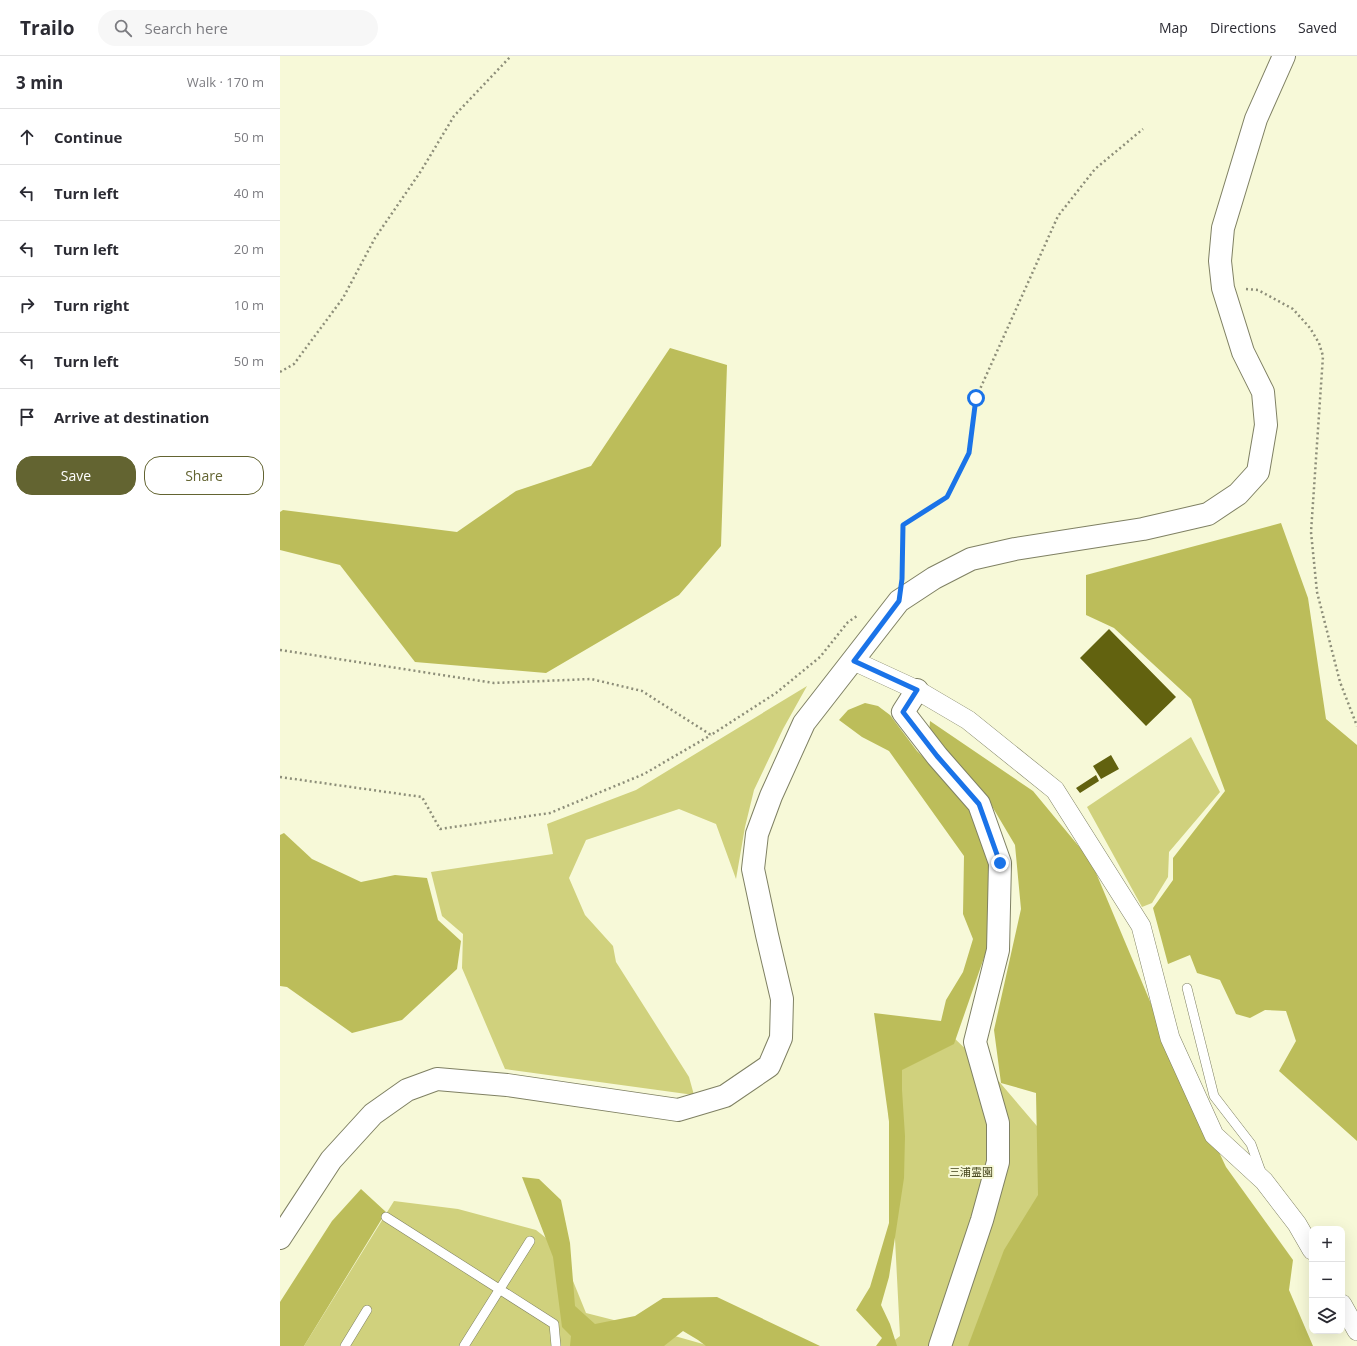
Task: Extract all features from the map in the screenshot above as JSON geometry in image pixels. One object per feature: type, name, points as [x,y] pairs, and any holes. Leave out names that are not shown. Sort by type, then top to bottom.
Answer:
[{"type":"street","points":[[280,1238],[331,1160],[373,1114],[407,1090],[437,1079],[507,1085],[678,1110],[725,1096],[769,1066],[781,1038],[782,999],[753,869],[757,834],[771,796],[804,723],[854,661],[899,601],[934,578],[971,559],[1015,549],[1142,529],[1208,514],[1238,494],[1258,472],[1266,425],[1263,392],[1243,352],[1223,288],[1220,261],[1223,228],[1256,119],[1284,56]]},
{"type":"street","points":[[854,661],[917,690],[968,720],[1055,790],[1141,926],[1170,1038],[1214,1135],[1264,1181],[1297,1224],[1309,1245]]},
{"type":"street","points":[[917,690],[903,712],[937,756],[979,804],[1000,863],[998,950],[975,1042],[998,1123],[998,1162],[982,1220],[940,1346]]},
{"type":"street","points":[[1345,1309],[1357,1331]]},
{"type":"lane","points":[[1187,988],[1214,1096],[1251,1144],[1264,1181]]},
{"type":"lane","points":[[386,1216],[554,1324],[556,1346]]},
{"type":"lane","points":[[464,1346],[530,1240]]},
{"type":"lane","points":[[345,1346],[367,1310]]},
{"type":"path","points":[[280,372],[294,364],[343,298],[375,238],[422,171],[454,116],[511,56]]},
{"type":"path","points":[[899,601],[902,579],[903,525],[947,497],[951,490],[969,453],[976,398],[1058,216],[1095,169],[1143,129]]},
{"type":"path","points":[[1223,288],[1258,290],[1294,309],[1310,328],[1324,356],[1311,532],[1317,592],[1340,682],[1357,726]]},
{"type":"path","points":[[280,777],[422,797],[440,829],[550,813],[644,774],[711,735],[776,693],[820,657],[848,622],[860,613]]},
{"type":"path","points":[[280,650],[494,682],[591,679],[642,691],[711,735]]},
{"type":"green space","points":[[807,686],[783,729],[754,790],[745,827],[736,879],[716,824],[679,809],[586,840],[569,878],[585,915],[613,946],[616,962],[689,1077],[694,1095],[505,1069],[462,968],[463,934],[442,916],[431,872],[553,854],[547,824],[636,790]]},
{"type":"green space","points":[[1191,737],[1220,792],[1169,852],[1168,877],[1152,903],[1142,907],[1087,807]]},
{"type":"green space","name":"三浦霊園","points":[[952,1036],[996,1078],[1054,1146],[1039,1267],[978,1346],[887,1346],[900,1336],[886,1064]]},
{"type":"green space","points":[[394,1201],[458,1209],[536,1230],[560,1249],[586,1313],[710,1346],[304,1346]]},
{"type":"shaded area","points":[[670,348],[727,365],[721,546],[679,595],[546,673],[415,662],[340,565],[280,550],[280,512],[283,510],[457,532],[516,491],[591,466]]},
{"type":"shaded area","points":[[1281,523],[1308,598],[1326,719],[1357,745],[1357,1141],[1279,1071],[1296,1041],[1286,1011],[1265,1010],[1250,1018],[1236,1014],[1220,980],[1197,973],[1190,955],[1168,964],[1153,908],[1173,880],[1173,858],[1225,791],[1191,699],[1114,628],[1086,615],[1086,575]]},
{"type":"shaded area","points":[[865,703],[878,706],[890,715],[917,751],[940,773],[969,808],[991,870],[987,949],[954,1044],[902,1070],[905,1136],[904,1178],[889,1277],[881,1305],[890,1324],[897,1346],[876,1346],[882,1338],[856,1310],[870,1287],[889,1223],[889,1121],[874,1013],[941,1021],[946,1000],[963,972],[973,939],[963,914],[964,856],[889,751],[862,737],[839,720],[848,710]]},
{"type":"shaded area","points":[[930,721],[1033,791],[1091,861],[1168,1044],[1226,1167],[1293,1260],[1289,1290],[1313,1346],[968,1346],[1004,1250],[1038,1195],[1036,1093],[1001,1083],[994,1030],[1021,909],[1015,845],[983,791],[929,736]]},
{"type":"shaded area","points":[[284,833],[312,859],[361,882],[395,875],[427,878],[438,920],[461,941],[457,969],[402,1020],[352,1033],[287,987],[280,986],[280,835]]},
{"type":"shaded area","points":[[522,1177],[539,1179],[561,1200],[570,1243],[575,1306],[595,1324],[635,1316],[663,1298],[717,1297],[820,1346],[706,1346],[683,1331],[664,1346],[570,1346],[571,1336],[562,1327],[553,1257]]},
{"type":"shaded area","points":[[361,1189],[386,1212],[304,1346],[280,1346],[280,1302],[332,1221]]},
{"type":"building","points":[[1109,629],[1176,697],[1146,726],[1080,658]]},
{"type":"building","points":[[1111,755],[1119,769],[1101,779],[1093,766]]},
{"type":"building","points":[[1096,775],[1099,781],[1080,793],[1076,788]]},
{"type":"route","points":[[976,398],[969,453],[947,497],[903,525],[902,579],[899,601],[854,661],[917,690],[903,712],[937,756],[979,804],[1000,863]]}]
